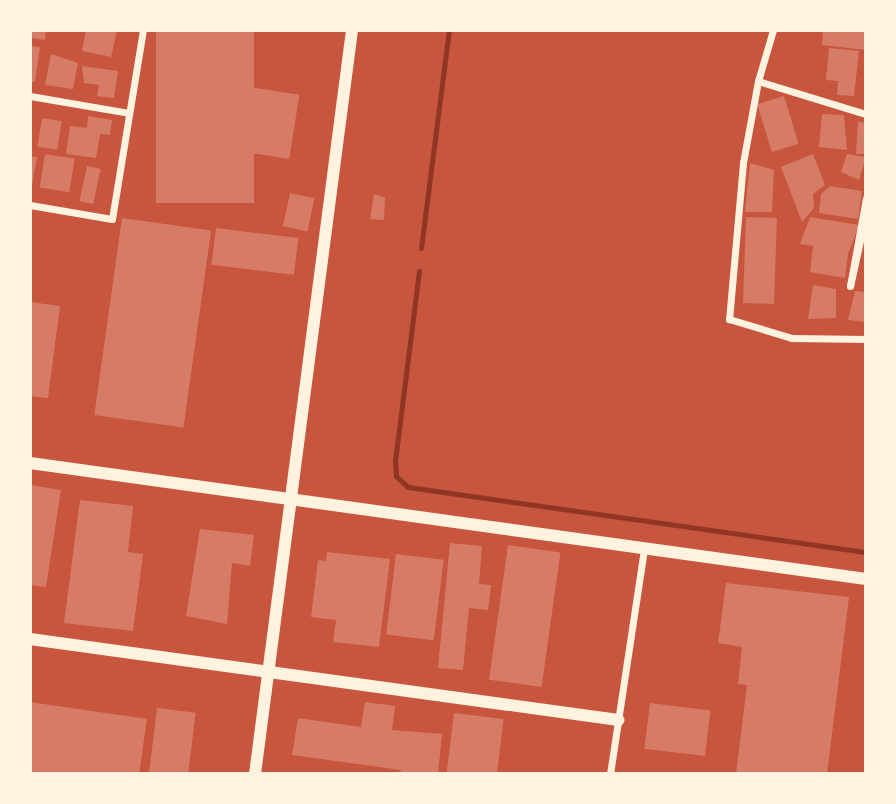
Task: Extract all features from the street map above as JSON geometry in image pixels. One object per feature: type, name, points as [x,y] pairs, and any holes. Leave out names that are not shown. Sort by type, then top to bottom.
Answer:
[{"type":"street","points":[[30,205],[112,219],[143,30]]},
{"type":"street","points":[[255,774],[352,30]]},
{"type":"street","points":[[773,30],[758,81],[743,163],[729,318],[792,338],[866,339]]},
{"type":"street","points":[[758,81],[866,114]]},
{"type":"street","points":[[30,96],[129,113]]},
{"type":"street","points":[[866,198],[850,286],[862,232],[866,232]]},
{"type":"street","points":[[30,463],[866,579]]},
{"type":"street","points":[[610,774],[644,548]]},
{"type":"street","points":[[30,639],[618,720]]},
{"type":"building","points":[[30,30],[46,30],[45,40],[30,38]]},
{"type":"building","points":[[86,30],[117,30],[111,57],[82,51]]},
{"type":"building","points":[[156,30],[254,30],[254,203],[156,203]]},
{"type":"building","points":[[823,30],[866,30],[866,50],[822,45]]},
{"type":"building","points":[[30,46],[40,47],[35,82],[30,82]]},
{"type":"building","points":[[829,48],[859,51],[854,96],[837,95],[838,81],[826,80]]},
{"type":"building","points":[[51,54],[78,63],[73,89],[45,85]]},
{"type":"building","points":[[82,66],[118,71],[114,98],[97,96],[99,85],[84,83]]},
{"type":"building","points":[[250,87],[299,95],[289,159],[240,151]]},
{"type":"building","points":[[784,96],[799,144],[772,152],[757,104]]},
{"type":"building","points":[[822,114],[844,115],[847,150],[819,147]]},
{"type":"building","points":[[88,116],[112,120],[110,135],[100,134],[96,158],[66,154],[70,126],[87,128]]},
{"type":"building","points":[[42,118],[62,121],[57,150],[37,147]]},
{"type":"building","points":[[858,122],[866,123],[866,154],[856,154]]},
{"type":"building","points":[[45,154],[75,159],[69,192],[40,188]]},
{"type":"building","points":[[813,154],[825,185],[813,194],[814,208],[802,222],[781,167]]},
{"type":"building","points":[[847,154],[866,157],[859,180],[841,172]]},
{"type":"building","points":[[30,156],[37,157],[31,192],[30,191]]},
{"type":"building","points":[[750,163],[774,170],[772,212],[745,212]]},
{"type":"building","points":[[87,166],[101,169],[93,204],[80,201]]},
{"type":"building","points":[[830,186],[862,191],[858,219],[819,213],[821,194]]},
{"type":"building","points":[[290,193],[314,198],[307,231],[283,226]]},
{"type":"building","points":[[374,194],[385,198],[384,220],[370,219]]},
{"type":"building","points":[[746,217],[777,218],[774,304],[743,303]]},
{"type":"building","points":[[810,217],[859,225],[848,254],[845,278],[810,272],[813,246],[800,244]]},
{"type":"building","points":[[122,218],[211,231],[183,428],[94,415]]},
{"type":"building","points":[[216,228],[298,238],[294,275],[211,265]]},
{"type":"building","points":[[813,285],[836,289],[836,318],[808,319]]},
{"type":"building","points":[[855,291],[866,292],[866,322],[848,320]]},
{"type":"building","points":[[30,302],[60,306],[48,398],[30,396]]},
{"type":"building","points":[[30,485],[61,490],[46,587],[30,585]]},
{"type":"building","points":[[80,500],[133,506],[128,552],[143,554],[133,631],[64,623]]},
{"type":"building","points":[[200,529],[254,535],[250,566],[232,563],[227,624],[186,616]]},
{"type":"building","points":[[450,543],[482,546],[479,584],[491,585],[488,610],[469,608],[463,670],[438,668]]},
{"type":"building","points":[[508,545],[560,552],[542,687],[489,680]]},
{"type":"building","points":[[327,552],[390,559],[379,647],[333,642],[336,620],[311,617],[318,560],[326,561]]},
{"type":"building","points":[[396,554],[444,560],[434,640],[386,634]]},
{"type":"building","points":[[726,583],[849,597],[827,774],[736,774],[747,685],[738,684],[742,647],[718,643]]},
{"type":"building","points":[[30,702],[147,719],[139,774],[30,774]]},
{"type":"building","points":[[365,702],[395,706],[392,730],[442,734],[438,774],[400,774],[401,770],[292,755],[298,718],[361,727]]},
{"type":"building","points":[[650,703],[711,710],[705,756],[644,749]]},
{"type":"building","points":[[157,708],[196,713],[188,774],[149,774]]},
{"type":"building","points":[[454,713],[504,719],[497,774],[447,774]]},
{"type":"waterway","points":[[421,248],[449,30]]},
{"type":"waterway","points":[[419,271],[395,461],[396,476],[408,487],[866,552]]}]
